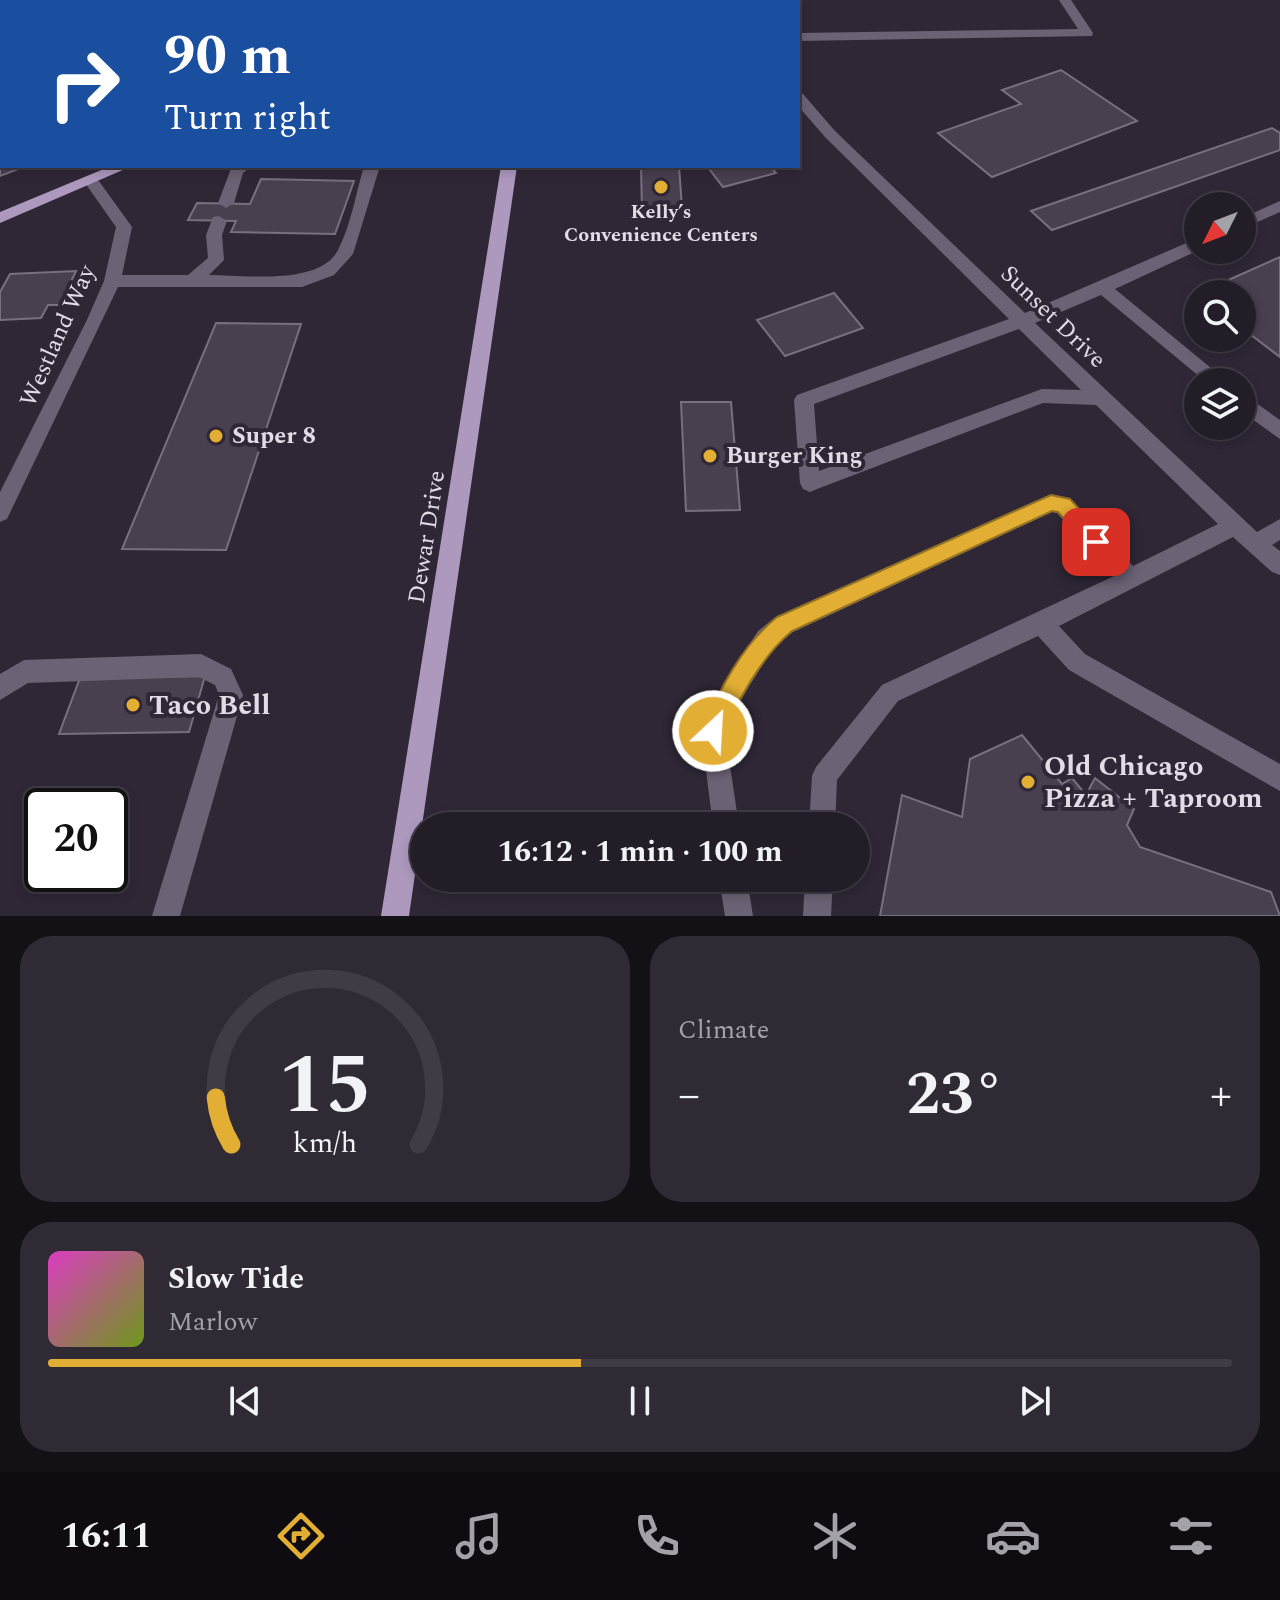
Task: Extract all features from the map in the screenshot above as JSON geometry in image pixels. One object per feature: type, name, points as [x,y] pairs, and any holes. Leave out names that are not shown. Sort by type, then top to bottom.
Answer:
[{"type":"main road","points":[[0,218],[119,168]]},
{"type":"main road","name":"Dewar Drive","points":[[395,916],[509,168]]},
{"type":"street","points":[[800,37],[1087,33],[1065,0]]},
{"type":"street","name":"Sunset Drive","points":[[800,99],[830,134],[1101,398],[1280,565]]},
{"type":"street","points":[[800,112],[830,134]]},
{"type":"street","points":[[226,203],[236,170],[240,168]]},
{"type":"street","points":[[112,281],[302,281],[328,271],[345,254],[371,168]]},
{"type":"street","name":"Westland Way","points":[[0,513],[95,322],[112,281],[124,227],[91,180]]},
{"type":"street","points":[[1256,217],[1280,206]]},
{"type":"street","points":[[192,281],[216,260],[214,235],[219,221]]},
{"type":"street","points":[[1101,398],[1042,396],[810,483],[804,400],[1060,307],[1184,250]]},
{"type":"street","points":[[1103,288],[1202,368]]},
{"type":"street","points":[[1256,412],[1280,431]]},
{"type":"street","points":[[724,812],[713,731],[731,694],[766,639],[785,624],[1051,503],[1063,505],[1130,578]]},
{"type":"street","points":[[823,812],[825,776],[890,693],[1041,623],[1235,526]]},
{"type":"street","points":[[1256,544],[1280,528]]},
{"type":"street","points":[[1041,623],[1077,662],[1280,778]]},
{"type":"street","points":[[0,688],[24,672],[201,665],[223,677],[231,695],[166,916]]},
{"type":"street","points":[[735,892],[739,916]]},
{"type":"street","points":[[817,916],[818,892]]},
{"type":"building","points":[[1061,70],[1137,121],[992,177],[938,133],[1021,104],[1002,90]]},
{"type":"building","points":[[1272,128],[1280,133],[1280,150],[1052,230],[1031,211]]},
{"type":"building","points":[[0,168],[21,168],[0,176]]},
{"type":"building","name":"Kelly’s Convenience Centers","points":[[641,168],[679,168],[682,208],[642,209]]},
{"type":"building","points":[[709,168],[772,168],[776,173],[723,187]]},
{"type":"building","points":[[261,179],[354,181],[335,234],[231,232],[236,221],[188,220],[197,203],[250,204]]},
{"type":"building","points":[[1280,257],[1280,357],[1256,339],[1256,280],[1228,280]]},
{"type":"building","points":[[76,271],[60,305],[48,305],[41,318],[0,320],[0,292],[10,274]]},
{"type":"building","points":[[834,293],[863,328],[785,356],[757,320]]},
{"type":"building","name":"Super 8","points":[[216,323],[301,324],[226,550],[122,549]]},
{"type":"building","name":"Burger King","points":[[681,402],[731,402],[740,510],[686,511]]},
{"type":"building","name":"Taco Bell","points":[[205,676],[189,732],[59,734],[80,678]]},
{"type":"building","points":[[1022,735],[1062,784],[1072,778],[1086,795],[1095,778],[1134,809],[1127,825],[1140,847],[1271,892],[1280,916],[880,916],[902,795],[962,817],[970,759]]},
{"type":"place","name":"Kelly’s Convenience Centers","points":[[661,187]]},
{"type":"place","name":"Super 8","points":[[216,436]]},
{"type":"place","name":"Burger King","points":[[710,456]]},
{"type":"place","name":"Taco Bell","points":[[133,705]]},
{"type":"place","name":"Old Chicago Pizza + Taproom","points":[[1028,782]]},
{"type":"route","points":[[713,731],[731,694],[766,639],[785,624],[1051,503],[1063,505],[1096,542]]}]
